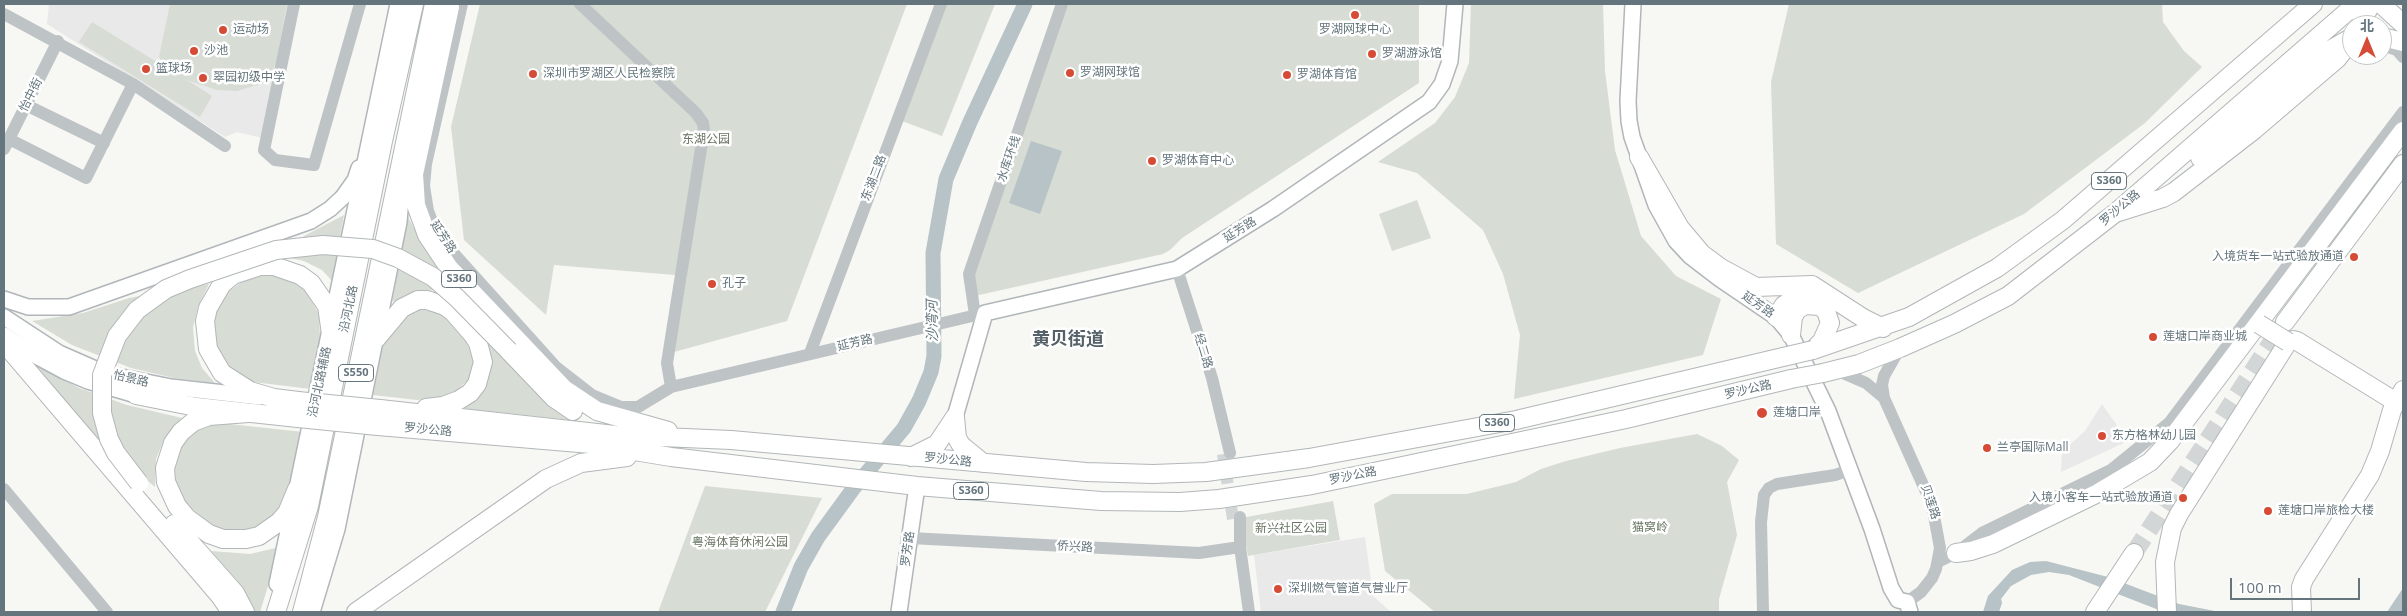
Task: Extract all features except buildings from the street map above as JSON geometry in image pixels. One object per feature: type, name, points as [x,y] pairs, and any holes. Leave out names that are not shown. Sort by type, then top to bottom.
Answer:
[{"type":"highway","name":"沿河北路","points":[[276,612],[309,506],[375,180],[414,4]]},
{"type":"highway","name":"S360","points":[[1813,350],[1883,328],[1968,286],[1997,268],[2049,231],[2312,4]]},
{"type":"highway","name":"罗沙公路","points":[[136,395],[196,407],[248,413],[298,410],[379,417],[837,478],[1101,501],[1139,503],[1219,500],[1312,484],[1626,420],[1830,372],[1900,348],[1954,324],[2008,296],[2114,214],[2356,4]]},
{"type":"highway","points":[[2381,4],[2403,24]]},
{"type":"highway","name":"沿河北路","points":[[302,612],[327,518],[414,99],[450,5]]},
{"type":"highway","name":"S360","points":[[450,5],[414,174],[414,190],[420,220],[434,246],[449,268],[564,389],[597,410],[690,437]]},
{"type":"highway","points":[[2143,205],[2321,56],[2335,45],[2342,43]]},
{"type":"highway","points":[[2114,214],[2143,205],[2174,192],[2254,130],[2342,57]]},
{"type":"highway","points":[[1956,553],[1971,551],[1993,544],[2125,478],[2150,462],[2170,441],[2403,131]]},
{"type":"highway","points":[[1639,158],[1680,228],[1702,254],[1720,268],[1756,287],[1812,285],[1863,318],[1883,328]]},
{"type":"highway","points":[[2285,322],[2403,164]]},
{"type":"highway","points":[[346,256],[375,180]]},
{"type":"highway","points":[[245,612],[234,593],[139,484],[116,453],[109,439],[102,413],[102,375],[117,336],[137,310],[166,289],[190,279],[284,249],[323,245],[373,249],[398,258],[432,277],[457,298],[554,398],[584,416],[611,425],[690,437]]},
{"type":"highway","name":"罗沙公路","points":[[298,410],[274,398],[250,391],[233,382],[222,373],[208,349],[205,321],[208,308],[222,284],[246,269],[274,266],[300,275],[312,283],[324,300],[330,320],[331,334]]},
{"type":"highway","points":[[1776,318],[1784,304],[1790,300],[1805,296],[1819,300],[1858,325],[1883,328]]},
{"type":"highway","points":[[376,339],[402,308],[418,300],[427,300],[445,306],[453,312],[478,343],[483,362],[481,373],[470,393],[443,406],[403,410]]},
{"type":"highway","points":[[1791,335],[1793,318],[1797,310],[1805,305],[1820,306],[1826,311],[1830,323],[1822,341],[1813,350]]},
{"type":"highway","points":[[2259,324],[2288,342]]},
{"type":"highway","points":[[2167,612],[2165,562],[2172,528],[2183,507],[2288,342],[2293,340],[2400,396],[2370,475],[2304,579],[2301,587],[2302,612]]},
{"type":"highway","points":[[4,344],[213,588],[231,612]]},
{"type":"highway","name":"罗沙公路","points":[[379,417],[403,410],[614,435],[730,440],[984,464],[1153,474],[1206,472],[1260,466],[1516,420],[1813,350]]},
{"type":"highway","points":[[136,395],[298,410]]},
{"type":"highway","points":[[248,413],[209,416],[193,422],[181,432],[173,443],[165,468],[166,482],[177,506],[188,518],[209,534],[223,539],[246,539],[259,536],[279,522],[287,513],[296,489]]},
{"type":"highway","points":[[911,457],[937,444],[955,417]]},
{"type":"highway","points":[[955,417],[957,438],[961,445],[984,464]]},
{"type":"highway","points":[[356,612],[546,479],[565,469],[597,460],[635,456],[671,457]]},
{"type":"highway","points":[[2094,612],[2134,553]]},
{"type":"main road","name":"沿河北路辅路","points":[[271,612],[296,489],[331,334],[398,4]]},
{"type":"main road","name":"延芳路","points":[[974,316],[1177,269],[1273,209],[1429,102],[1442,84],[1450,60],[1455,4]]},
{"type":"main road","name":"延芳路","points":[[1633,4],[1628,100],[1632,138],[1656,205],[1676,241],[1707,270],[1776,318],[1791,335],[1828,411],[1872,529],[1891,588],[1898,600],[1909,607]]},
{"type":"main road","points":[[4,299],[28,306],[68,306],[311,221],[330,209],[343,197],[355,180],[373,129]]},
{"type":"main road","points":[[312,612],[337,529],[376,339],[399,222],[407,132]]},
{"type":"main road","points":[[955,417],[974,316]]},
{"type":"main road","name":"怡景路","points":[[4,317],[58,353],[107,374],[180,388],[274,398]]},
{"type":"main road","name":"怡景路","points":[[4,335],[38,358],[64,371],[88,381],[136,395]]},
{"type":"main road","name":"罗芳路","points":[[899,612],[910,538],[912,485]]},
{"type":"street","points":[[294,4],[264,150],[275,160],[314,165],[360,4]]},
{"type":"street","points":[[580,4],[696,113],[703,123],[704,130],[668,363],[670,387]]},
{"type":"street","name":"东湖二路","points":[[810,353],[941,4]]},
{"type":"street","name":"水库环线","points":[[974,316],[969,274],[1062,4]]},
{"type":"street","name":"延芳路","points":[[450,5],[426,164],[425,199],[433,224],[454,254],[556,367],[581,388],[602,400],[632,408],[642,406],[670,387],[974,316]]},
{"type":"street","points":[[4,14],[58,41],[133,84],[225,146]]},
{"type":"street","name":"怡中街","points":[[6,144],[58,41]]},
{"type":"street","points":[[2392,49],[2403,57]]},
{"type":"street","points":[[6,144],[86,178],[133,84]]},
{"type":"street","points":[[26,105],[104,143]]},
{"type":"street","points":[[1938,562],[1956,553],[1982,533],[2111,470],[2169,423],[2403,112]]},
{"type":"street","name":"经二路","points":[[1177,269],[1214,387],[1226,454]]},
{"type":"street","name":"贝莲路","points":[[1900,348],[1884,376],[1882,385],[1884,398],[1932,505],[1939,534],[1938,562],[1932,578],[1909,607]]},
{"type":"street","name":"贝莲路","points":[[1830,372],[1866,382],[1884,398]]},
{"type":"street","points":[[1763,612],[1761,522],[1764,495],[1769,488],[1778,484],[1835,475],[1850,470]]},
{"type":"street","points":[[4,489],[108,612]]},
{"type":"street","points":[[1236,518],[1249,612]]},
{"type":"street","name":"侨兴路","points":[[910,538],[1199,553],[1240,546]]},
{"type":"shaded area","name":"翠园初级中学","points":[[49,4],[289,4],[262,138],[237,132],[225,137],[47,24]]},
{"type":"shaded area","points":[[1031,141],[1062,151],[1040,214],[1009,203]]},
{"type":"shaded area","name":"东方格林幼儿园","points":[[2102,404],[2128,441],[2061,472],[2062,452],[2085,431]]},
{"type":"shaded area","points":[[1365,537],[1373,596],[1391,612],[1261,612],[1254,555]]},
{"type":"shaded area","points":[[2046,561],[2108,577],[2179,604],[2220,612],[2164,612],[2069,575],[2049,572],[2031,575],[2011,586],[2001,599],[2002,603],[1999,612],[1983,612],[1988,596],[2012,570],[2030,562]]},
{"type":"shaded area","points":[[2403,588],[2402,612],[2387,612]]},
{"type":"green space","name":"运动场","points":[[170,4],[287,4],[276,64],[267,78],[260,84],[237,91],[217,90],[187,80],[212,96],[200,117],[79,42],[92,22],[168,69],[159,57]]},
{"type":"green space","name":"东湖公园","points":[[480,4],[907,4],[787,321],[674,352],[687,276],[554,265],[546,315],[464,240],[451,127]]},
{"type":"green space","points":[[946,4],[995,4],[942,136],[902,121]]},
{"type":"green space","name":"罗湖体育中心","points":[[1056,4],[1419,4],[1419,83],[1182,238],[1163,254],[970,297],[966,273]]},
{"type":"green space","points":[[1471,4],[1603,4],[1605,71],[1615,150],[1641,236],[1676,276],[1721,299],[1703,355],[1514,399],[1520,335],[1503,274],[1483,230],[1417,173],[1378,162],[1435,123],[1455,97],[1469,63]]},
{"type":"green space","points":[[1789,4],[2162,4],[2163,22],[2184,51],[2202,67],[2145,123],[2024,214],[1858,293],[1776,244],[1771,82]]},
{"type":"green space","points":[[1417,200],[1431,238],[1392,251],[1379,214]]},
{"type":"green space","points":[[344,215],[332,281],[322,270],[304,261],[289,258],[304,236]]},
{"type":"green space","points":[[408,217],[427,252],[443,271],[433,290],[409,294],[392,302]]},
{"type":"green space","points":[[278,273],[301,282],[319,314],[320,338],[311,389],[253,382],[237,376],[226,366],[214,343],[214,315],[229,291],[252,275]]},
{"type":"green space","points":[[209,284],[198,306],[193,328],[195,351],[202,368],[215,383],[174,378],[131,368],[72,345],[32,321],[83,313],[129,298]]},
{"type":"green space","points":[[419,309],[441,313],[466,340],[474,362],[469,379],[455,392],[441,398],[417,400],[373,395],[383,344],[407,315]]},
{"type":"green space","points":[[484,339],[531,386],[570,420],[460,408],[479,396],[488,381],[491,364]]},
{"type":"green space","points":[[36,365],[79,388],[127,405],[182,418],[165,437],[156,459],[155,487],[98,440]]},
{"type":"green space","points":[[220,423],[303,432],[281,512],[265,527],[237,533],[210,527],[180,496],[172,476],[173,464],[184,440],[194,431],[206,425]]},
{"type":"green space","name":"猫窝岭","points":[[1697,434],[1722,446],[1739,460],[1727,482],[1737,535],[1719,599],[1719,612],[1435,612],[1385,571],[1374,504],[1392,494],[1467,494],[1516,482],[1541,469],[1566,461],[1620,448]]},
{"type":"green space","name":"粤海体育休闲公园","points":[[705,486],[822,498],[765,612],[658,612]]},
{"type":"green space","name":"新兴社区公园","points":[[1333,501],[1340,540],[1248,556],[1241,518]]},
{"type":"green space","points":[[280,547],[260,612],[253,612],[238,582],[211,551],[250,554]]},
{"type":"waterway","name":"沙湾河","points":[[783,612],[801,567],[818,537],[853,489],[904,428],[919,401],[931,372],[934,356],[933,253],[946,179],[970,122],[1025,4]]},
{"type":"tunnel","points":[[2134,553],[2284,323]]},
{"type":"tunnel","points":[[1223,454],[1233,519]]},
{"type":"place","name":"罗湖网球中心","points":[[1355,15]]},
{"type":"place","name":"运动场","points":[[223,30]]},
{"type":"place","name":"沙池","points":[[194,51]]},
{"type":"place","name":"罗湖游泳馆","points":[[1372,54]]},
{"type":"place","name":"篮球场","points":[[146,69]]},
{"type":"place","name":"罗湖网球馆","points":[[1070,73]]},
{"type":"place","name":"深圳市罗湖区人民检察院","points":[[533,74]]},
{"type":"place","name":"罗湖体育馆","points":[[1287,75]]},
{"type":"place","name":"翠园初级中学","points":[[203,78]]},
{"type":"place","name":"罗湖体育中心","points":[[1152,161]]},
{"type":"place","name":"入境货车一站式验放通道","points":[[2354,257]]},
{"type":"place","name":"孔子","points":[[712,284]]},
{"type":"place","name":"莲塘口岸商业城","points":[[2153,337]]},
{"type":"place","name":"莲塘口岸","points":[[1762,413]]},
{"type":"place","name":"东方格林幼儿园","points":[[2102,436]]},
{"type":"place","name":"兰亭国际Mall","points":[[1987,448]]},
{"type":"place","name":"入境小客车一站式验放通道","points":[[2183,498]]},
{"type":"place","name":"莲塘口岸旅检大楼","points":[[2268,511]]},
{"type":"place","name":"深圳燃气管道气营业厅","points":[[1278,589]]},
{"type":"district","name":"黄贝街道","points":[[1068,340]]}]
